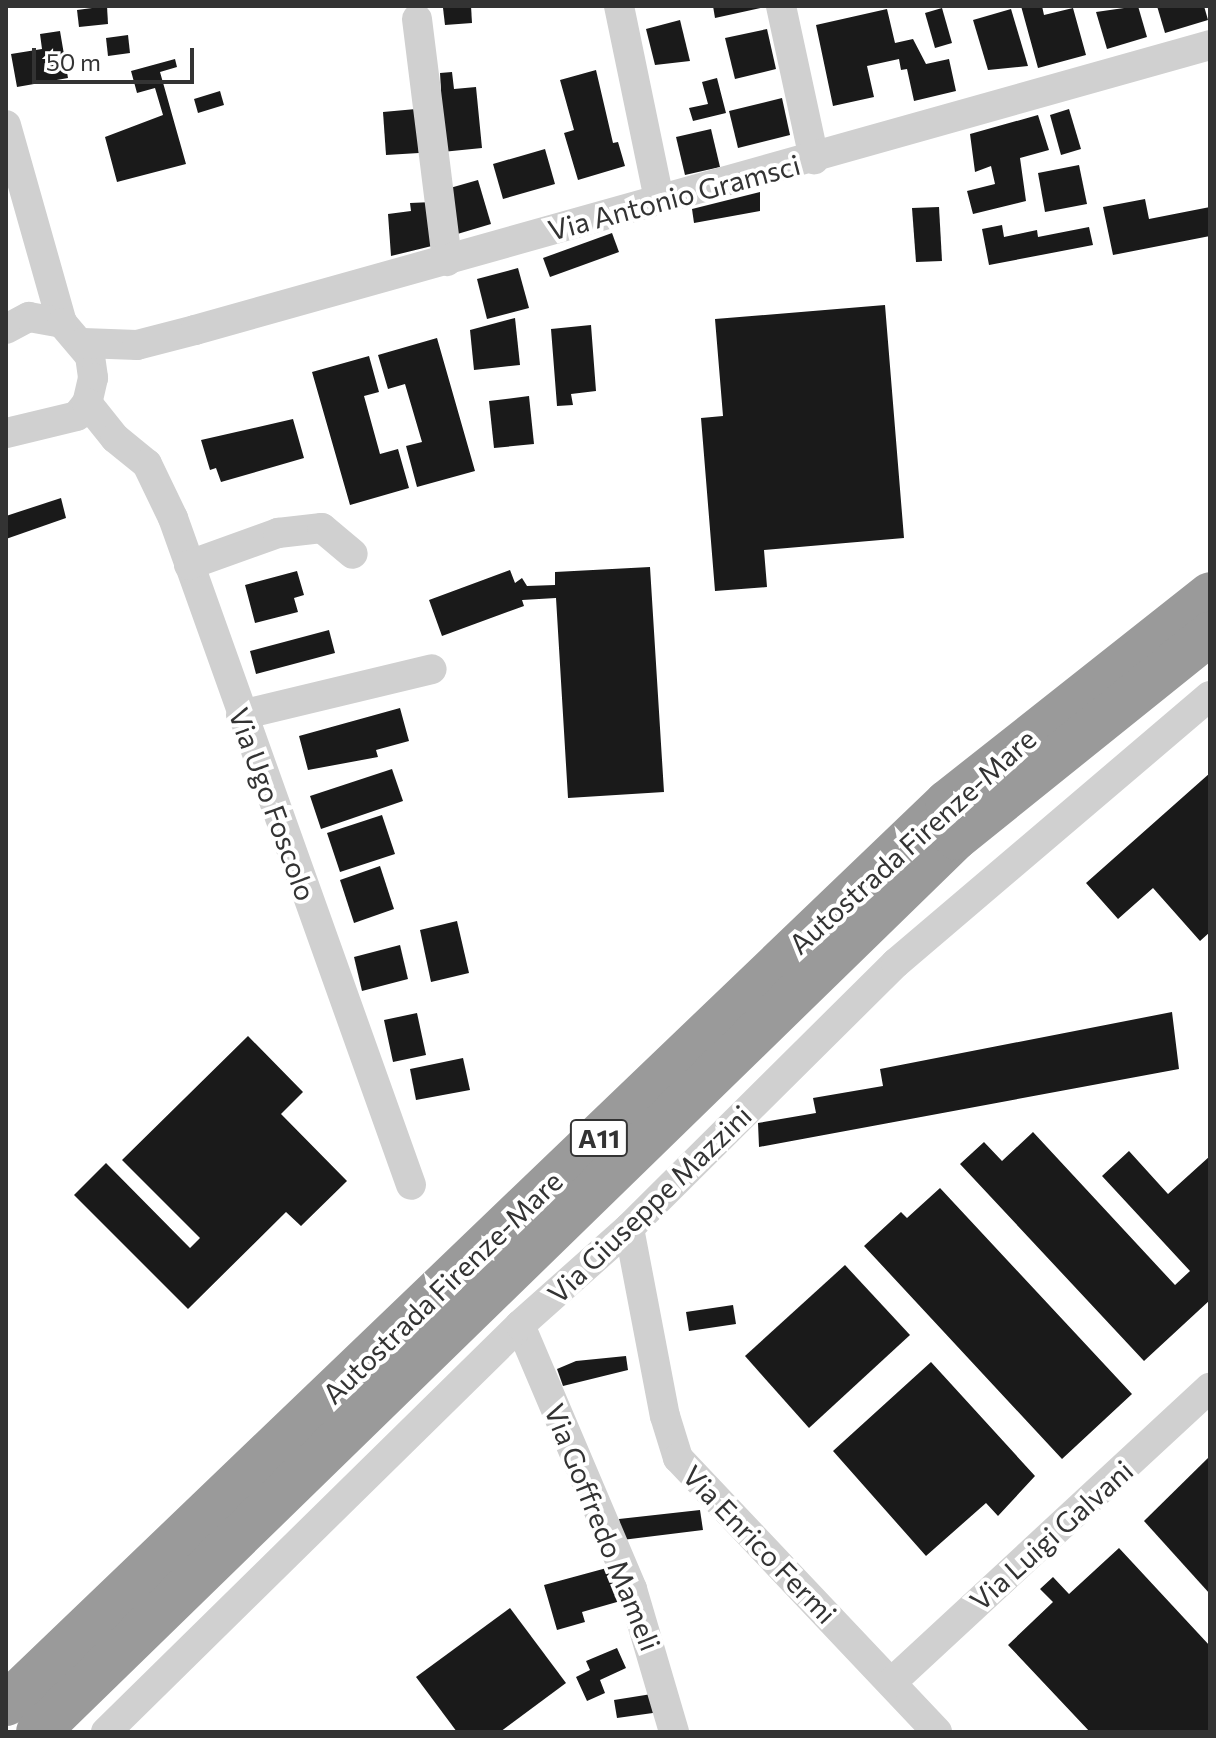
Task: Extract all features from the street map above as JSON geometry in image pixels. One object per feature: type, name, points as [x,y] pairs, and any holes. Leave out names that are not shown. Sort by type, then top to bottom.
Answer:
[{"type":"highway","name":"Autostrada Firenze-Mare","points":[[6,1704],[947,802],[1210,594]]},
{"type":"highway","name":"Autostrada Firenze-Mare","points":[[38,1732],[956,838],[1210,634]]},
{"type":"street","points":[[619,6],[659,200]]},
{"type":"street","points":[[781,6],[814,159]]},
{"type":"street","points":[[417,19],[447,261]]},
{"type":"street","name":"Via Antonio Gramsci","points":[[18,323],[137,345],[814,159],[1210,45]]},
{"type":"street","points":[[6,125],[90,390]]},
{"type":"street","points":[[18,323],[48,263]]},
{"type":"street","name":"Via Antonio Gramsci","points":[[61,423],[77,416],[90,390],[137,345]]},
{"type":"street","name":"Via Ugo Foscolo","points":[[90,390],[115,438],[147,464],[189,565],[411,1185]]},
{"type":"street","points":[[6,433],[61,423]]},
{"type":"street","name":"Via Ugo Foscolo","points":[[61,423],[115,438]]},
{"type":"street","points":[[189,565],[278,533],[322,528],[353,554]]},
{"type":"street","points":[[241,715],[432,669]]},
{"type":"street","name":"Via Giuseppe Mazzini","points":[[106,1732],[520,1325],[629,1228],[896,963],[1210,696]]},
{"type":"street","name":"Via Enrico Fermi","points":[[629,1228],[665,1416],[678,1458],[937,1732]]},
{"type":"street","name":"Via Goffredo Mameli","points":[[520,1325],[632,1589],[674,1732]]},
{"type":"street","name":"Via Luigi Galvani","points":[[892,1682],[1210,1388]]},
{"type":"building","points":[[107,6],[108,24],[79,27],[77,10]]},
{"type":"building","points":[[471,6],[472,23],[445,25],[443,8]]},
{"type":"building","points":[[713,6],[765,6],[765,7],[715,18]]},
{"type":"building","points":[[1021,6],[1042,6],[1044,15],[1073,8],[1086,55],[1038,68]]},
{"type":"building","points":[[1138,6],[1147,37],[1107,49],[1096,12]]},
{"type":"building","points":[[1157,6],[1204,6],[1208,20],[1165,33]]},
{"type":"building","points":[[942,8],[952,43],[935,48],[925,13]]},
{"type":"building","points":[[887,9],[895,43],[913,39],[926,64],[949,59],[956,91],[914,101],[907,69],[901,70],[899,59],[867,66],[874,97],[833,106],[816,25]]},
{"type":"building","points":[[1011,9],[1028,66],[988,70],[973,20]]},
{"type":"building","points":[[680,20],[690,61],[655,65],[646,29]]},
{"type":"building","points":[[767,29],[776,69],[735,79],[725,38]]},
{"type":"building","points":[[60,31],[68,78],[17,87],[11,54],[42,49],[40,34]]},
{"type":"building","points":[[128,35],[130,53],[108,56],[106,38]]},
{"type":"building","points":[[175,59],[177,67],[160,72],[186,164],[117,182],[105,137],[163,115],[155,88],[137,93],[131,71]]},
{"type":"building","points":[[596,70],[613,143],[618,142],[625,166],[578,180],[564,133],[574,130],[560,80]]},
{"type":"building","points":[[452,72],[454,89],[476,87],[482,148],[442,152],[436,91],[441,90],[440,73]]},
{"type":"building","points":[[717,78],[726,113],[693,121],[689,108],[708,104],[702,82]]},
{"type":"building","points":[[220,91],[224,105],[198,113],[194,99]]},
{"type":"building","points":[[782,98],[790,135],[738,148],[729,111]]},
{"type":"building","points":[[416,109],[419,153],[386,155],[383,112]]},
{"type":"building","points":[[1069,109],[1081,149],[1061,155],[1050,115]]},
{"type":"building","points":[[1038,115],[1049,150],[1020,158],[1026,201],[973,214],[967,191],[995,184],[991,166],[975,172],[970,134]]},
{"type":"building","points":[[711,129],[720,167],[685,175],[676,137]]},
{"type":"building","points":[[545,149],[555,184],[503,199],[493,164]]},
{"type":"building","points":[[1079,165],[1087,204],[1045,212],[1038,173]]},
{"type":"building","points":[[478,180],[491,224],[454,235],[450,188]]},
{"type":"building","points":[[760,192],[760,211],[694,223],[692,209]]},
{"type":"building","points":[[1145,199],[1149,219],[1210,207],[1210,236],[1113,255],[1103,207]]},
{"type":"building","points":[[433,202],[436,245],[391,256],[388,214],[411,211],[410,203]]},
{"type":"building","points":[[939,207],[942,261],[916,262],[912,208]]},
{"type":"building","points":[[1002,225],[1004,237],[1037,230],[1038,237],[1089,227],[1093,245],[989,265],[982,229]]},
{"type":"building","points":[[612,233],[619,252],[550,277],[543,258]]},
{"type":"building","points":[[518,268],[529,308],[487,319],[477,279]]},
{"type":"building","points":[[885,305],[904,538],[764,550],[767,587],[715,591],[701,418],[723,416],[715,319]]},
{"type":"building","points":[[515,318],[520,365],[474,370],[470,330]]},
{"type":"building","points":[[591,325],[596,391],[571,394],[573,405],[557,406],[551,329]]},
{"type":"building","points":[[437,338],[475,471],[417,487],[406,446],[422,442],[405,384],[388,389],[378,355]]},
{"type":"building","points":[[369,356],[379,392],[364,396],[380,454],[398,449],[409,488],[350,505],[312,372]]},
{"type":"building","points":[[529,396],[534,444],[494,448],[489,401]]},
{"type":"building","points":[[293,419],[304,458],[221,482],[216,468],[210,470],[201,440]]},
{"type":"building","points":[[61,498],[66,518],[6,539],[6,516]]},
{"type":"building","points":[[650,567],[664,792],[568,798],[556,598],[522,600],[524,606],[442,636],[429,600],[510,570],[515,583],[522,578],[527,586],[555,585],[555,572]]},
{"type":"building","points":[[297,571],[304,595],[294,598],[298,612],[255,623],[245,585]]},
{"type":"building","points":[[329,630],[335,653],[256,674],[250,651]]},
{"type":"building","points":[[400,708],[409,741],[376,750],[378,757],[308,770],[299,736]]},
{"type":"building","points":[[392,769],[403,801],[321,829],[310,796]]},
{"type":"building","points":[[1210,773],[1210,932],[1200,941],[1153,888],[1118,919],[1086,883]]},
{"type":"building","points":[[382,815],[395,854],[340,872],[327,833]]},
{"type":"building","points":[[380,866],[394,909],[354,923],[340,880]]},
{"type":"building","points":[[457,921],[469,973],[431,982],[420,930]]},
{"type":"building","points":[[400,945],[408,979],[362,991],[354,957]]},
{"type":"building","points":[[1172,1012],[1179,1069],[759,1147],[758,1123],[816,1113],[813,1098],[883,1086],[880,1069]]},
{"type":"building","points":[[417,1013],[426,1055],[393,1062],[384,1020]]},
{"type":"building","points":[[248,1036],[303,1092],[281,1114],[347,1181],[301,1226],[286,1212],[188,1309],[74,1195],[106,1163],[190,1248],[200,1238],[122,1160]]},
{"type":"building","points":[[463,1058],[470,1090],[416,1100],[410,1069]]},
{"type":"building","points":[[1033,1132],[1175,1285],[1190,1271],[1102,1176],[1129,1151],[1168,1194],[1210,1156],[1210,1300],[1144,1361],[960,1164],[984,1142],[1002,1161]]},
{"type":"building","points":[[940,1188],[1132,1394],[1062,1459],[864,1246],[901,1212],[907,1218]]},
{"type":"building","points":[[845,1265],[910,1335],[809,1428],[745,1356]]},
{"type":"building","points":[[733,1305],[736,1324],[689,1331],[686,1312]]},
{"type":"building","points":[[626,1356],[628,1370],[563,1386],[557,1369],[576,1361]]},
{"type":"building","points":[[931,1362],[1035,1476],[998,1516],[986,1503],[926,1556],[833,1451]]},
{"type":"building","points":[[1210,1456],[1210,1594],[1144,1521]]},
{"type":"building","points":[[700,1510],[703,1530],[622,1540],[619,1519]]},
{"type":"building","points":[[1119,1548],[1210,1646],[1210,1732],[1090,1732],[1008,1645],[1053,1602],[1040,1589],[1053,1577],[1069,1594]]},
{"type":"building","points":[[614,1566],[624,1600],[582,1612],[585,1622],[557,1630],[544,1585]]},
{"type":"building","points":[[510,1608],[566,1683],[500,1732],[457,1732],[416,1677]]},
{"type":"building","points":[[617,1648],[626,1668],[600,1680],[605,1693],[587,1701],[576,1677],[590,1670],[586,1661]]},
{"type":"building","points":[[658,1693],[660,1712],[617,1718],[614,1700]]}]
